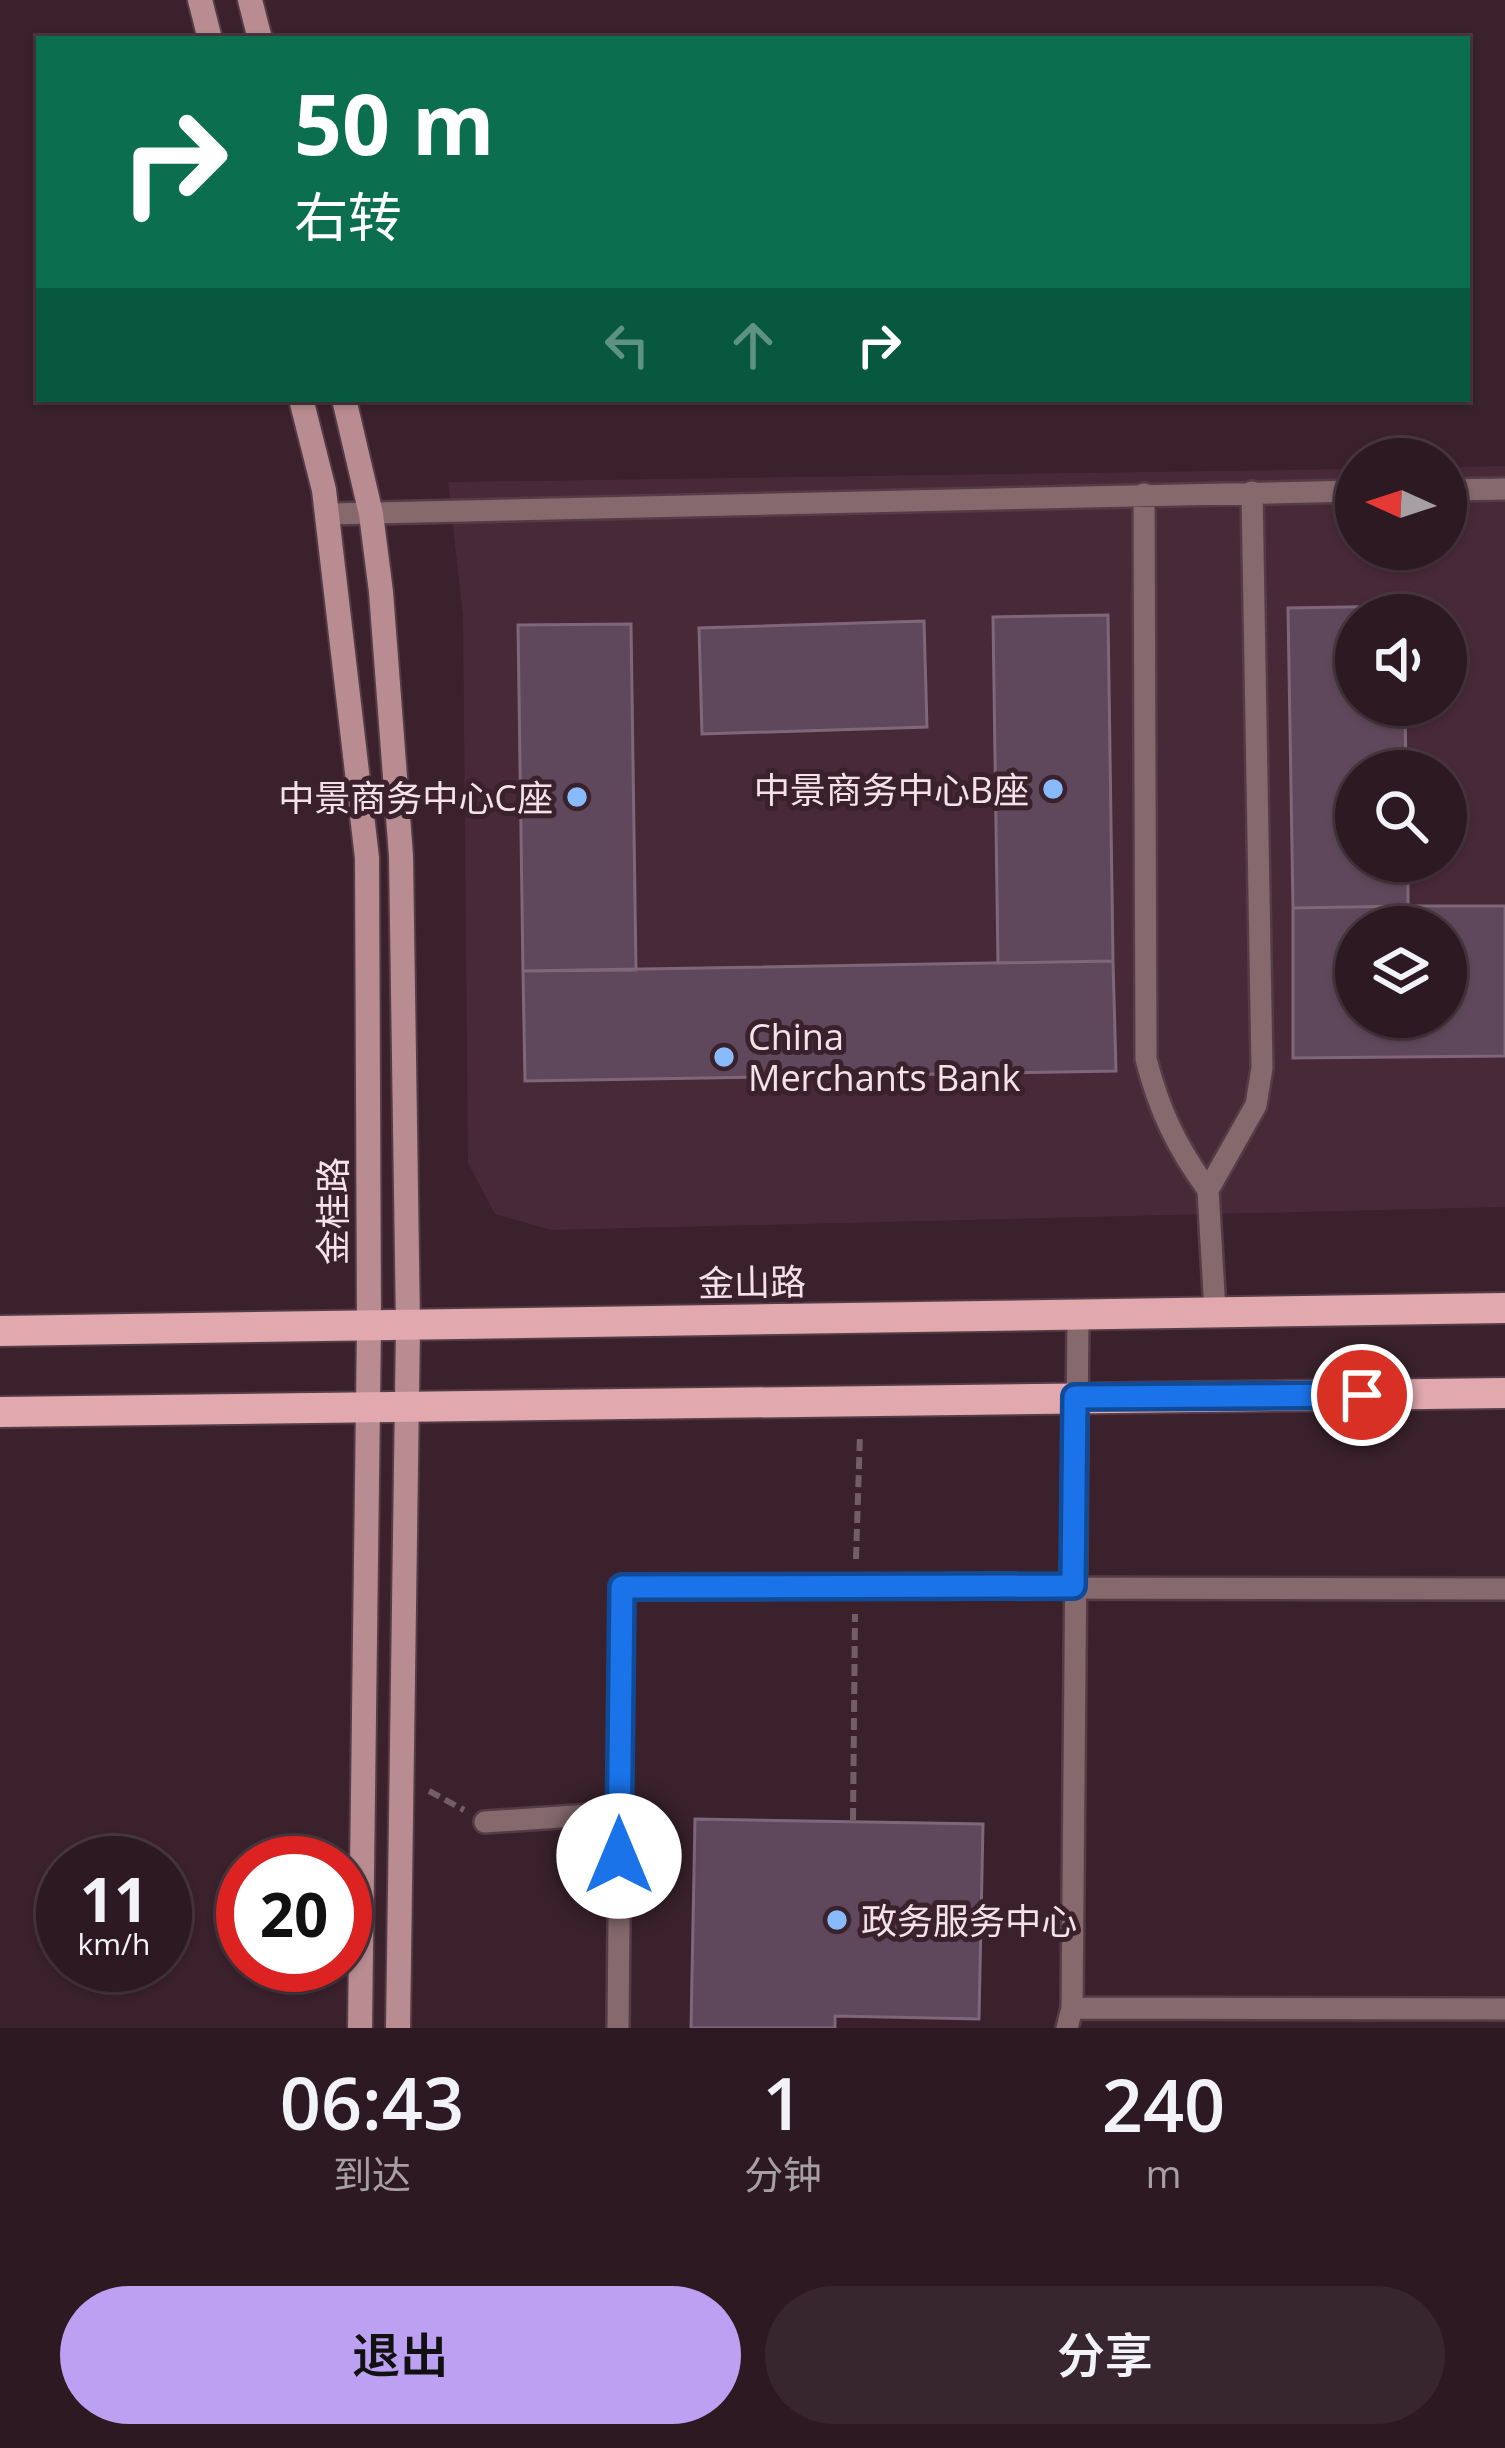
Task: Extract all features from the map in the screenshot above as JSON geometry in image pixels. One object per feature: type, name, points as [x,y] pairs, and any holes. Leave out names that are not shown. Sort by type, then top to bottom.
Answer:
[{"type":"main road","points":[[200,0],[209,36]]},
{"type":"main road","points":[[250,0],[259,36]]},
{"type":"main road","name":"金桂路","points":[[303,402],[328,514],[368,858],[369,1325],[360,2028]]},
{"type":"main road","name":"金桂路","points":[[345,402],[382,592],[401,856],[408,1326],[398,2028]]},
{"type":"main road","name":"金山路","points":[[0,1331],[1505,1308]]},
{"type":"main road","points":[[0,1412],[1505,1393]]},
{"type":"lane","points":[[1467,490],[1505,489]]},
{"type":"lane","points":[[328,514],[1335,491]]},
{"type":"lane","points":[[1208,1190],[1256,1106],[1262,1068],[1252,492]]},
{"type":"lane","points":[[1144,494],[1145,1059],[1157,1104],[1178,1148],[1208,1190],[1215,1311]]},
{"type":"lane","points":[[1078,1316],[1070,2018],[1505,2009]]},
{"type":"lane","points":[[618,2028],[622,1587],[1505,1589]]},
{"type":"lane","points":[[485,1822],[620,1813]]},
{"type":"path","points":[[405,1778],[485,1822]]},
{"type":"shaded area","points":[[1505,466],[1505,1207],[551,1230],[495,1214],[468,1163],[463,617],[448,482],[1335,469],[1335,570],[1467,570],[1467,467]]},
{"type":"building","points":[[1335,607],[1335,726],[1405,726],[1406,750],[1335,750],[1335,882],[1408,882],[1408,906],[1293,908],[1288,608]]},
{"type":"building","name":"中景商务中心B座","points":[[1108,615],[1113,961],[998,963],[993,617]]},
{"type":"building","points":[[924,621],[927,727],[702,734],[699,628]]},
{"type":"building","name":"中景商务中心C座","points":[[631,624],[636,970],[523,971],[518,625]]},
{"type":"building","points":[[1467,906],[1505,906],[1505,1056],[1293,1058],[1293,908],[1335,907],[1335,1038],[1467,1038]]},
{"type":"building","points":[[1113,961],[1116,1071],[525,1081],[523,971]]},
{"type":"building","name":"政务服务中心","points":[[695,1819],[983,1824],[979,2019],[835,2016],[835,2028],[691,2028]]},
{"type":"place","name":"中景商务中心B座","points":[[1053,789]]},
{"type":"place","name":"中景商务中心C座","points":[[577,797]]},
{"type":"place","name":"China Merchants Bank","points":[[724,1057]]},
{"type":"place","name":"政务服务中心","points":[[837,1920]]},
{"type":"route","points":[[619,1856],[622,1587],[1073,1586],[1075,1397],[1362,1395]]}]
